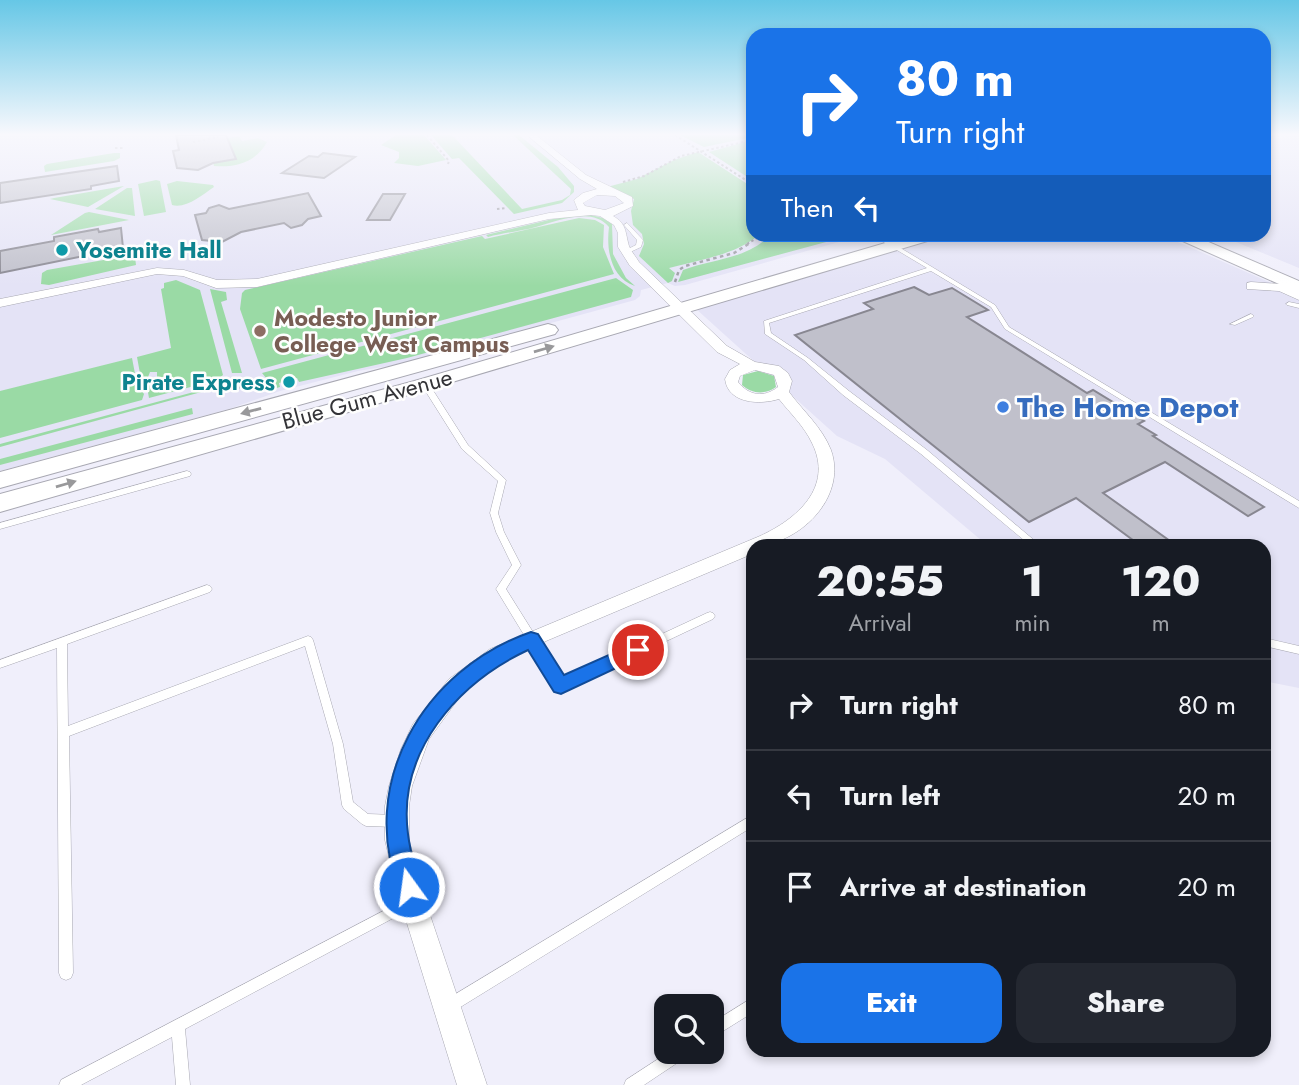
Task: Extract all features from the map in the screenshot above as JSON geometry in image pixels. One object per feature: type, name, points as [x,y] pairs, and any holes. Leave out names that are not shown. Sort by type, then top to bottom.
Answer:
[{"type":"main road","name":"Blue Gum Avenue","points":[[0,480],[874,242]]},
{"type":"main road","points":[[1193,242],[1299,288]]},
{"type":"main road","points":[[1222,242],[1299,275]]},
{"type":"main road","name":"Blue Gum Avenue","points":[[0,502],[425,384],[674,297]]},
{"type":"street","points":[[587,186],[581,208],[615,220],[625,229]]},
{"type":"street","points":[[607,186],[628,199],[629,204],[625,209],[626,253],[634,264],[674,297],[722,349],[735,372]]},
{"type":"street","points":[[549,216],[582,199],[613,188]]},
{"type":"street","points":[[0,303],[157,271],[184,273],[216,284],[257,283],[549,216],[625,209]]},
{"type":"street","points":[[1251,286],[1281,288],[1299,296]]},
{"type":"street","points":[[722,349],[753,366]]},
{"type":"street","points":[[767,398],[782,393],[786,383],[780,373],[766,367],[753,366],[735,372],[730,382],[739,393],[767,398],[795,414]]},
{"type":"street","points":[[767,539],[799,522],[814,507],[826,478],[826,462],[817,436],[795,414],[782,393]]},
{"type":"street","points":[[472,1085],[404,872],[396,821],[402,775],[415,741],[445,696],[490,659],[746,548]]},
{"type":"lane","points":[[625,229],[640,240],[639,246],[626,253]]},
{"type":"lane","points":[[890,242],[993,306],[1007,328],[1280,496],[1299,505]]},
{"type":"lane","points":[[930,269],[766,322],[768,334],[806,359],[1029,539]]},
{"type":"lane","points":[[1289,304],[1299,306]]},
{"type":"lane","points":[[1233,324],[1251,316]]},
{"type":"lane","points":[[425,384],[464,447],[502,480],[494,513],[500,532],[517,565],[501,589],[561,686],[710,616]]},
{"type":"lane","points":[[0,526],[187,474]]},
{"type":"lane","points":[[0,664],[207,589]]},
{"type":"lane","points":[[64,733],[308,639],[338,744],[348,805],[366,820],[396,821]]},
{"type":"lane","points":[[62,642],[66,973]]},
{"type":"lane","points":[[1271,644],[1299,650]]},
{"type":"lane","points":[[447,1007],[746,825]]},
{"type":"lane","points":[[66,1085],[414,901]]},
{"type":"lane","points":[[724,1023],[746,1009]]},
{"type":"lane","points":[[178,1026],[183,1085]]},
{"type":"lane","points":[[631,1085],[663,1064]]},
{"type":"path","points":[[613,188],[619,186]]},
{"type":"path","points":[[497,209],[506,208]]},
{"type":"path","points":[[674,297],[679,270],[734,253],[751,242]]},
{"type":"path","points":[[236,388],[251,382]]},
{"type":"shaded area","name":"Modesto Junior College West Campus","points":[[0,186],[746,186],[746,242],[839,242],[685,285],[675,286],[668,283],[641,290],[640,296],[635,300],[401,364],[358,371],[280,391],[229,409],[0,471]]},
{"type":"shaded area","points":[[1271,186],[1299,186],[1299,268],[1236,242],[1271,242]]},
{"type":"shaded area","points":[[925,242],[1178,242],[1299,295],[1299,688],[1271,682],[1271,539],[980,539],[885,459],[837,436],[695,308]]},
{"type":"green space","points":[[124,186],[88,207],[50,199],[54,198]]},
{"type":"green space","points":[[138,186],[161,186],[166,212],[144,216]]},
{"type":"green space","points":[[167,186],[214,187],[188,203],[172,205]]},
{"type":"green space","points":[[486,186],[500,186],[522,209],[562,200],[570,195],[571,189],[567,186],[574,186],[574,192],[562,203],[514,214]]},
{"type":"green space","points":[[746,186],[746,242],[749,242],[728,252],[669,268],[675,273],[672,281],[668,283],[639,256],[644,244],[642,234],[633,225],[631,211],[634,199],[607,187]]},
{"type":"green space","points":[[127,188],[132,188],[135,216],[95,209]]},
{"type":"green space","points":[[85,213],[129,220],[51,235]]},
{"type":"green space","points":[[587,214],[603,218],[612,224],[613,254],[626,278],[635,286],[620,277],[615,270],[608,245],[609,227],[593,217],[574,217],[524,230],[488,237],[486,235],[553,219]]},
{"type":"green space","points":[[579,218],[595,220],[604,225],[603,247],[614,274],[261,369],[240,309],[242,293],[245,290],[482,236],[485,239]]},
{"type":"green space","points":[[762,242],[826,242],[678,282],[683,270],[752,249]]},
{"type":"green space","points":[[126,256],[135,257],[136,265],[49,285],[41,284],[42,273],[47,270]]},
{"type":"green space","points":[[616,278],[633,290],[631,297],[407,358],[299,382],[297,378],[279,383],[280,387],[273,389],[266,386],[271,384],[262,373]]},
{"type":"green space","points":[[176,280],[200,290],[223,375],[217,380],[149,398],[147,387],[157,378],[157,372],[150,372],[148,377],[141,379],[137,357],[171,348],[161,289],[164,288],[164,283]]},
{"type":"green space","points":[[210,289],[226,292],[227,300],[221,302],[242,373],[232,373]]},
{"type":"green space","points":[[132,358],[137,384],[144,394],[142,400],[0,438],[0,391]]},
{"type":"green space","points":[[758,371],[774,376],[776,387],[759,392],[742,385],[743,375]]},
{"type":"green space","points":[[205,391],[0,447],[0,444]]},
{"type":"green space","points":[[192,408],[193,414],[0,465],[0,459]]},
{"type":"building","points":[[0,186],[93,186],[91,189],[0,203]]},
{"type":"building","points":[[308,193],[321,216],[308,219],[302,225],[291,228],[284,223],[241,232],[222,242],[202,240],[195,215],[206,213],[209,208],[219,205],[229,209]]},
{"type":"building","points":[[383,194],[405,194],[390,220],[367,220]]},
{"type":"building","name":"Yosemite Hall","points":[[121,228],[123,248],[0,273],[0,251],[54,241],[54,237]]},
{"type":"building","name":"The Home Depot","points":[[914,287],[929,295],[952,288],[988,310],[967,317],[1087,393],[1093,390],[1144,421],[1138,424],[1156,435],[1153,436],[1264,507],[1248,516],[1165,462],[1103,493],[1167,539],[1132,539],[1076,498],[1029,522],[795,335],[873,309],[864,303]]},
{"type":"place","name":"Yosemite Hall","points":[[62,250]]},
{"type":"place","name":"Modesto Junior College West Campus","points":[[260,331]]},
{"type":"place","name":"Pirate Express","points":[[289,382]]},
{"type":"place","name":"The Home Depot","points":[[1003,407]]},
{"type":"route","points":[[409,887],[397,835],[397,809],[402,775],[415,741],[445,696],[490,659],[531,640],[561,686],[638,650]]}]
